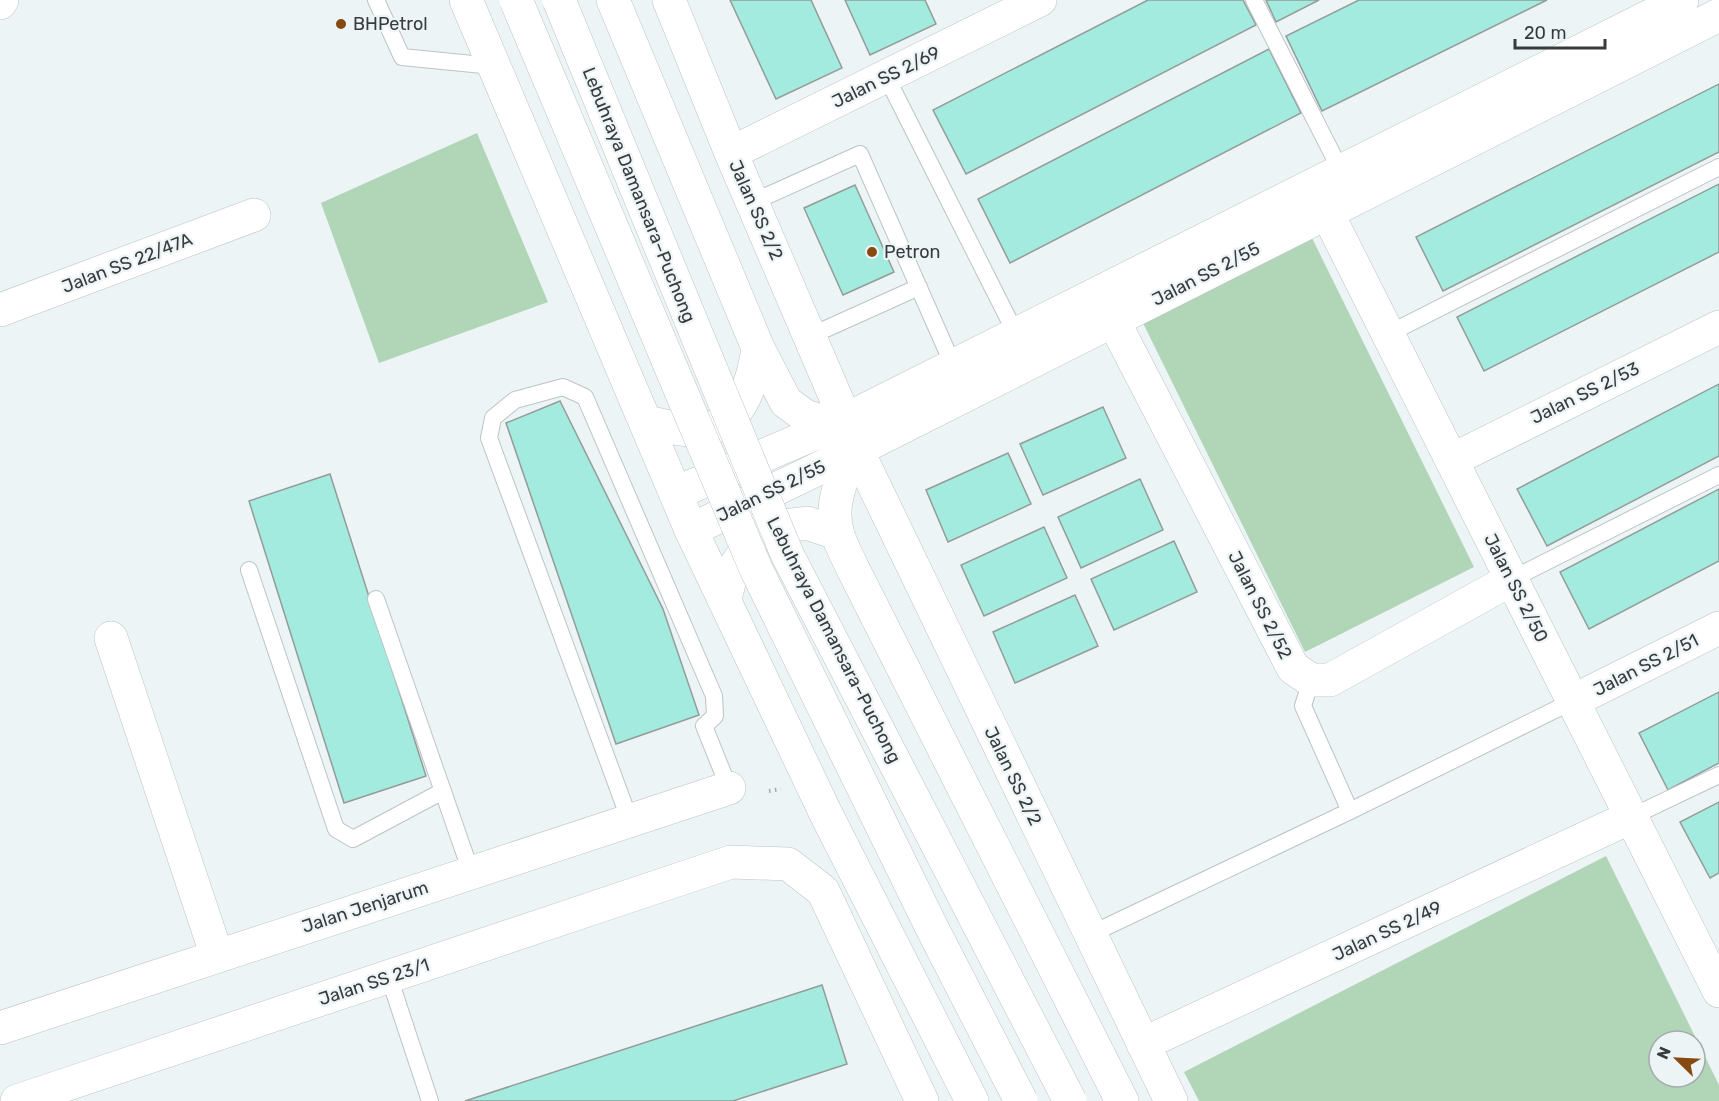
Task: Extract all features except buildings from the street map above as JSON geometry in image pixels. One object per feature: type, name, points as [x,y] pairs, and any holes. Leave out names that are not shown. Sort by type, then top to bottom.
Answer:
[{"type":"main road","points":[[466,0],[691,530],[826,814],[972,1101]]},
{"type":"main road","name":"Lebuhraya Damansara–Puchong","points":[[516,0],[756,569],[932,928],[1021,1101]]},
{"type":"main road","name":"Lebuhraya Damansara–Puchong","points":[[559,0],[788,554],[1070,1101]]},
{"type":"main road","points":[[613,0],[758,348],[786,402],[805,416],[840,422]]},
{"type":"main road","name":"Jalan SS 2/2","points":[[669,0],[731,153],[810,336],[840,422]]},
{"type":"main road","name":"Jalan SS 2/69","points":[[731,153],[886,76],[984,13],[1040,0]]},
{"type":"main road","name":"Jalan SS 2/55","points":[[676,493],[840,422],[1016,334],[1327,190],[1697,10]]},
{"type":"main road","name":"Jalan SS 2/55","points":[[691,530],[857,450],[1113,320],[1327,190],[1697,10]]},
{"type":"main road","name":"Jalan SS 2/50","points":[[1327,190],[1388,334],[1631,817],[1707,936],[1719,991]]},
{"type":"main road","name":"Jalan SS 22/47A","points":[[0,310],[254,215]]},
{"type":"main road","name":"Jalan SS 2/52","points":[[1113,320],[1293,668],[1311,680]]},
{"type":"main road","name":"Jalan SS 2/53","points":[[1452,460],[1719,327]]},
{"type":"main road","points":[[646,422],[696,430],[713,429],[731,418],[751,385],[758,348]]},
{"type":"main road","points":[[857,450],[839,486],[836,510],[837,533],[853,569],[1122,1101]]},
{"type":"main road","name":"Jalan SS 2/2","points":[[857,450],[1171,1101]]},
{"type":"main road","points":[[725,599],[732,571],[758,534],[775,526],[807,523],[837,533]]},
{"type":"main road","points":[[1311,680],[1330,680],[1512,579]]},
{"type":"main road","name":"Jalan SS 2/51","points":[[1573,701],[1719,628]]},
{"type":"main road","points":[[111,638],[217,956]]},
{"type":"main road","name":"Jalan Jenjarum","points":[[0,1028],[729,788]]},
{"type":"main road","name":"Jalan SS 2/49","points":[[1143,1044],[1631,817]]},
{"type":"main road","name":"Jalan SS 23/1","points":[[17,1101],[731,862],[788,864],[823,891],[910,1098]]},
{"type":"lane","points":[[376,0],[402,57],[493,66]]},
{"type":"lane","points":[[1254,0],[1327,190]]},
{"type":"lane","points":[[886,76],[1016,334]]},
{"type":"lane","points":[[753,202],[860,154],[954,366]]},
{"type":"lane","points":[[1388,334],[1719,167]]},
{"type":"lane","points":[[810,336],[919,287]]},
{"type":"lane","points":[[630,821],[489,438],[494,418],[515,400],[563,387],[585,397],[714,696],[715,716],[704,726],[729,788]]},
{"type":"lane","points":[[1512,579],[1719,475]]},
{"type":"lane","points":[[249,570],[336,830],[353,839],[443,790]]},
{"type":"lane","points":[[376,599],[471,872]]},
{"type":"lane","points":[[1311,680],[1304,706],[1350,811]]},
{"type":"lane","points":[[1089,935],[1350,811],[1573,701]]},
{"type":"lane","points":[[1631,817],[1719,775]]},
{"type":"lane","points":[[389,976],[430,1101]]},
{"type":"green space","points":[[477,133],[548,302],[379,363],[321,203]]},
{"type":"green space","points":[[1312,238],[1474,567],[1305,652],[1143,323]]},
{"type":"green space","points":[[1606,856],[1691,1029],[1647,1029],[1647,1089],[1707,1089],[1707,1061],[1719,1085],[1719,1101],[1199,1101],[1184,1072]]},
{"type":"place","name":"BHPetrol","points":[[341,24]]},
{"type":"place","name":"Petron","points":[[872,252]]}]
